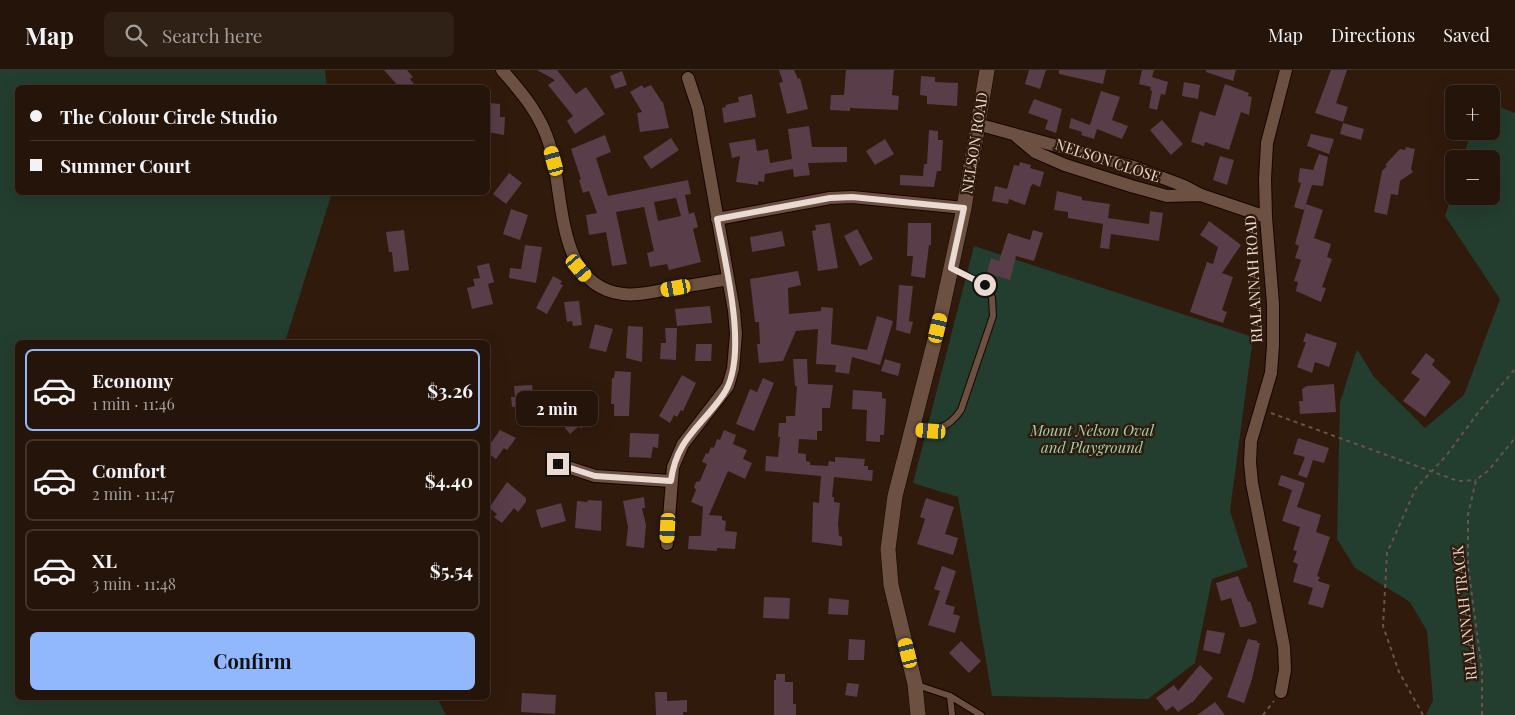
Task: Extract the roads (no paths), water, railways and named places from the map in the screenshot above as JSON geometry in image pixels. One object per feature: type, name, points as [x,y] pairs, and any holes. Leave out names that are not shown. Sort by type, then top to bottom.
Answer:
[{"type":"main road","name":"NELSON ROAD","points":[[918,715],[915,684],[891,585],[888,549],[892,513],[964,208],[987,70]]},
{"type":"street","points":[[502,70],[524,95],[546,132],[554,161],[570,250],[586,277],[594,284],[613,292],[632,295],[728,279]]},
{"type":"street","name":"RIALANNAH ROAD","points":[[1282,692],[1285,670],[1284,647],[1252,483],[1250,462],[1251,442],[1262,410],[1271,373],[1273,304],[1265,179],[1267,143],[1286,70]]},
{"type":"street","points":[[667,544],[673,467],[682,444],[723,395],[731,377],[736,334],[698,108],[688,78]]},
{"type":"street","name":"NELSON CLOSE","points":[[977,124],[1134,167],[1184,186],[1201,195],[1266,217]]},
{"type":"street","name":"NELSON CLOSE","points":[[1013,133],[1035,152],[1066,165],[1168,196],[1201,195]]},
{"type":"street","points":[[717,219],[830,198],[852,197],[964,208]]},
{"type":"street","points":[[558,464],[595,476],[671,481]]},
{"type":"lane","points":[[911,429],[931,431],[954,420],[961,410],[993,316],[992,298],[985,285],[951,268]]},
{"type":"lane","points":[[915,684],[950,696],[981,715]]},
{"type":"lane","points":[[950,696],[952,715]]},
{"type":"park label","name":"Mount Nelson Oval and Playground","points":[[1092,438]]}]
